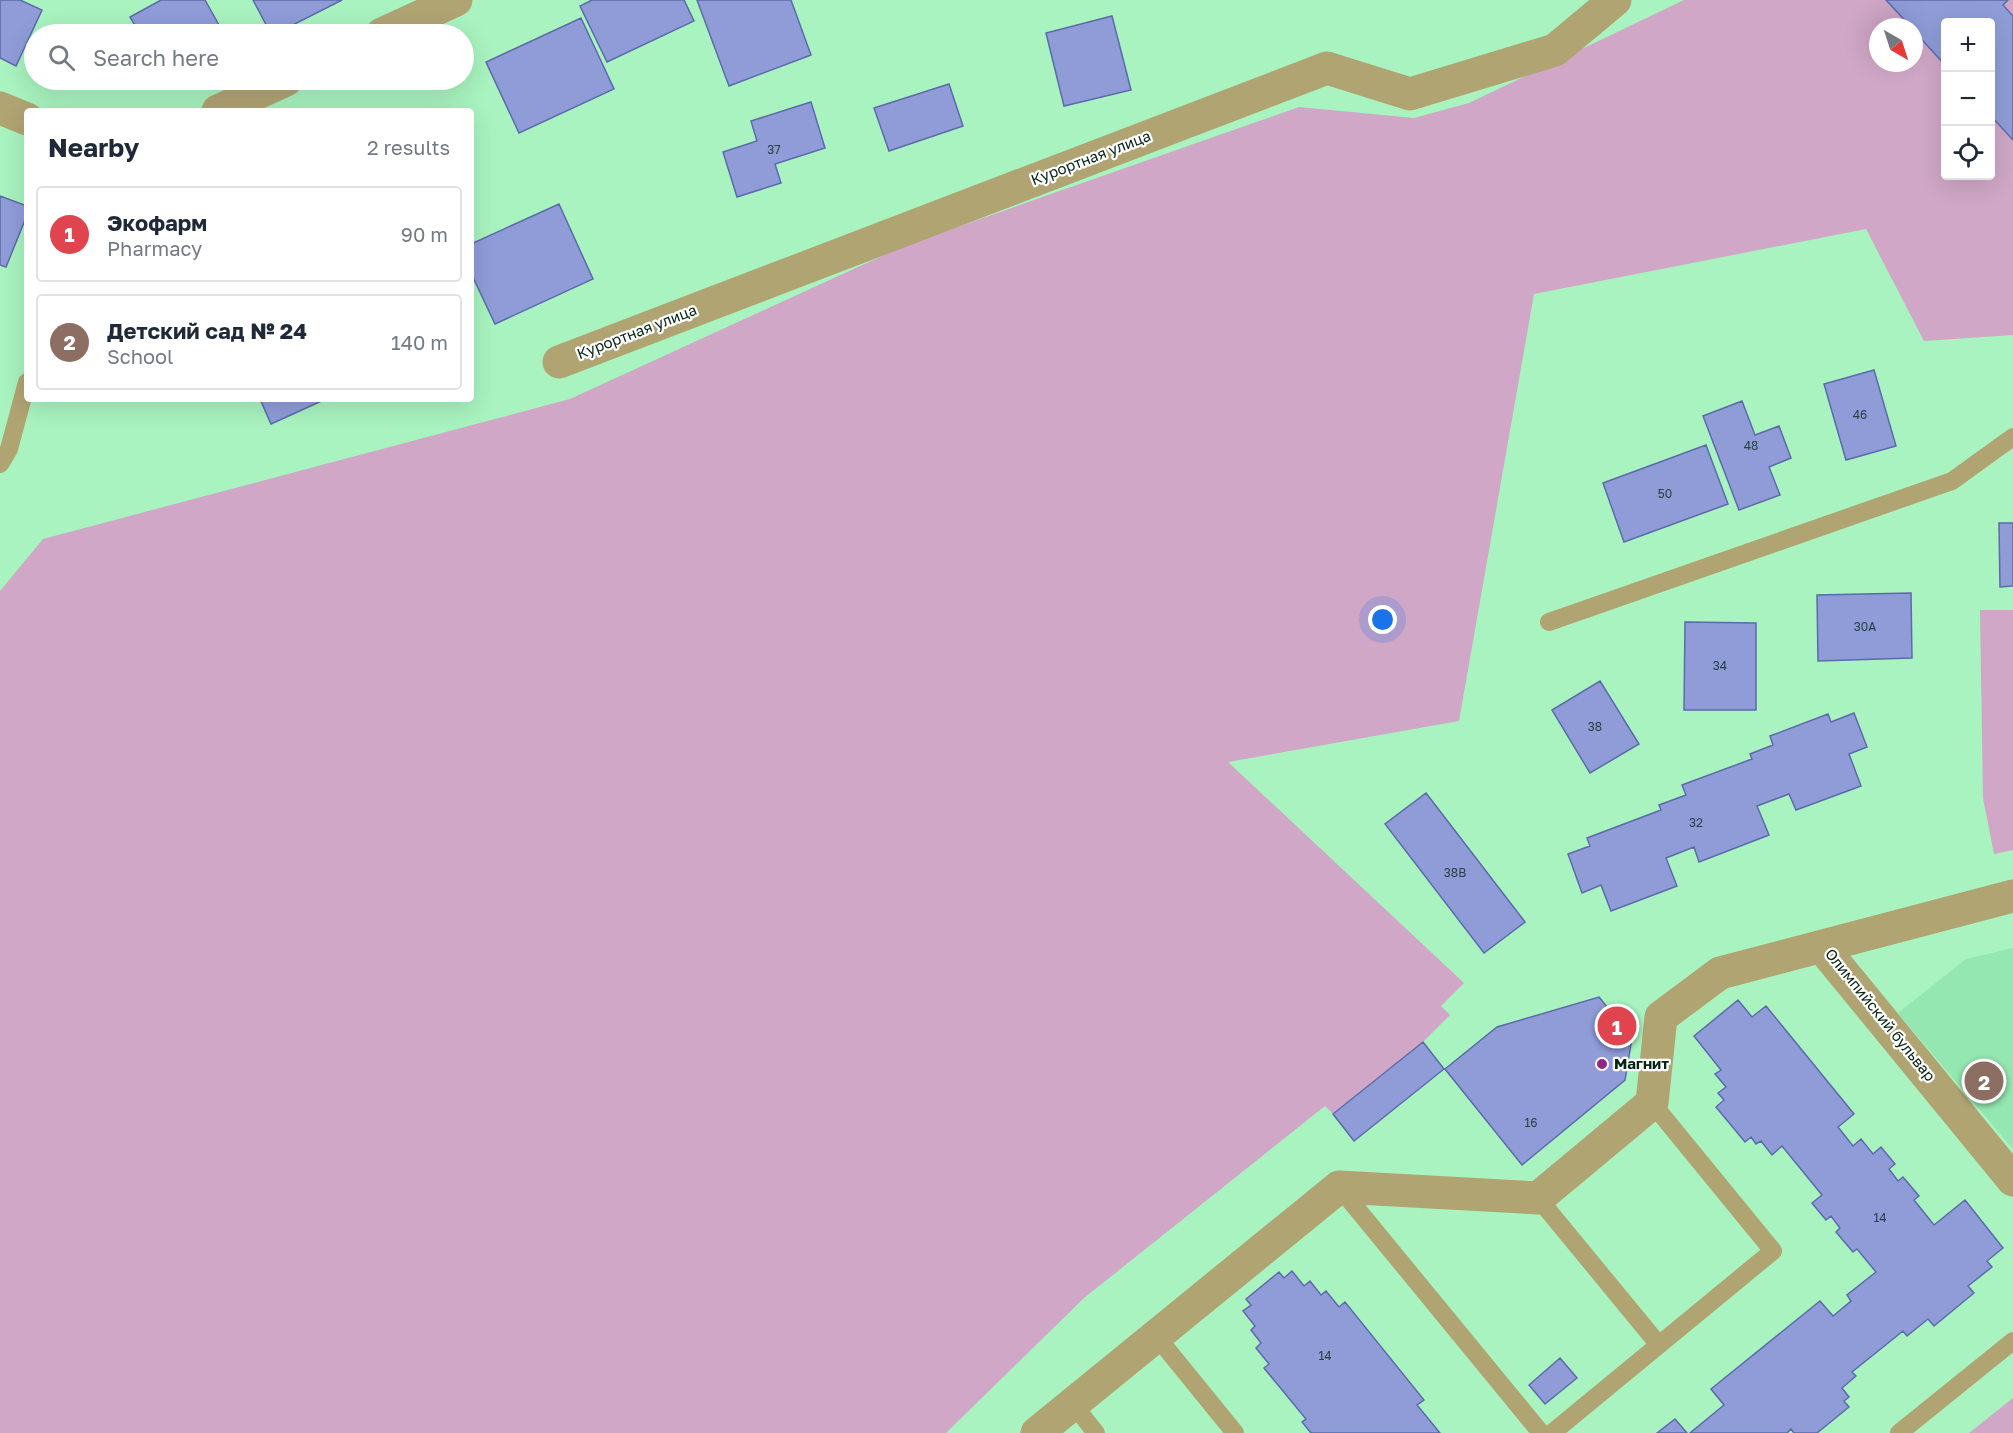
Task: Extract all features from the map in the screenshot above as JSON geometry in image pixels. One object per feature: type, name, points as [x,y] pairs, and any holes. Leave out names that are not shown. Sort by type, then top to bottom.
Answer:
[{"type":"street","points":[[404,24],[456,0]]},
{"type":"street","name":"Курортная улица","points":[[559,362],[1327,68],[1410,94],[1555,50],[1615,0]]},
{"type":"street","points":[[225,108],[264,90]]},
{"type":"street","points":[[0,108],[24,118]]},
{"type":"street","name":"Олимпийский бульвар","points":[[2013,896],[1822,947],[2013,1180]]},
{"type":"street","points":[[1037,1433],[1339,1187],[1538,1198],[1652,1102],[1660,1017],[1720,973],[1822,947]]},
{"type":"lane","points":[[0,464],[9,449],[24,393]]},
{"type":"lane","points":[[1549,622],[1952,481],[2013,437]]},
{"type":"lane","points":[[1552,1433],[1773,1251],[1652,1102]]},
{"type":"lane","points":[[1339,1187],[1541,1433]]},
{"type":"lane","points":[[1538,1198],[1659,1345]]},
{"type":"lane","points":[[1157,1336],[1235,1433]]},
{"type":"lane","points":[[1899,1433],[2013,1341]]},
{"type":"lane","points":[[1073,1404],[1096,1433]]},
{"type":"shaded area","points":[[1684,0],[2013,0],[2013,335],[1924,341],[1866,229],[1534,294],[1459,721],[1228,762],[1464,983],[1441,1006],[1450,1015],[1423,1042],[1333,1114],[1325,1106],[1084,1298],[946,1433],[0,1433],[0,591],[43,539],[570,399],[906,245],[1299,107],[1414,118],[1469,103]]},
{"type":"shaded area","points":[[1980,610],[2013,610],[2013,850],[1994,854],[1983,798]]},
{"type":"shaded area","points":[[2013,948],[2013,1149],[1898,1013],[1966,959]]},
{"type":"shaded area","points":[[2013,1398],[2013,1433],[1969,1433]]},
{"type":"building","points":[[0,0],[20,0],[42,10],[36,24],[24,24],[24,49],[16,66],[0,58]]},
{"type":"building","points":[[161,0],[205,0],[218,24],[134,24],[130,17]]},
{"type":"building","points":[[253,0],[342,0],[295,24],[266,24]]},
{"type":"building","points":[[592,0],[684,0],[694,21],[607,62],[580,6]]},
{"type":"building","points":[[697,0],[791,0],[811,55],[729,86]]},
{"type":"building","points":[[1886,0],[2008,0],[2003,5],[2013,16],[2013,140],[1995,120],[1995,18],[1941,18],[1941,61],[1923,41],[1923,18],[1903,18]]},
{"type":"building","points":[[1112,16],[1131,90],[1064,106],[1046,33]]},
{"type":"building","points":[[581,18],[614,89],[519,133],[486,62]]},
{"type":"building","points":[[949,84],[963,126],[889,151],[874,108]]},
{"type":"building","points":[[811,102],[825,148],[775,164],[781,183],[737,197],[723,152],[757,141],[751,121]]},
{"type":"building","points":[[0,196],[24,205],[24,222],[6,267],[0,265]]},
{"type":"building","points":[[559,204],[593,279],[495,324],[474,279],[474,243]]},
{"type":"building","points":[[1874,370],[1896,446],[1846,460],[1824,384]]},
{"type":"building","points":[[1742,401],[1755,435],[1779,426],[1791,458],[1769,467],[1780,495],[1739,510],[1703,416]]},
{"type":"building","points":[[261,402],[319,402],[271,424]]},
{"type":"building","points":[[1706,445],[1728,504],[1624,542],[1603,483]]},
{"type":"building","points":[[1999,523],[2013,523],[2013,586],[2000,587]]},
{"type":"building","points":[[1911,593],[1912,658],[1818,661],[1817,595]]},
{"type":"building","points":[[1685,622],[1756,623],[1756,710],[1684,710]]},
{"type":"building","points":[[1600,681],[1639,744],[1590,773],[1552,710]]},
{"type":"building","points":[[1854,713],[1867,747],[1849,754],[1861,786],[1796,810],[1789,794],[1757,806],[1769,835],[1699,862],[1694,847],[1666,858],[1677,886],[1611,911],[1601,885],[1582,893],[1568,854],[1590,846],[1587,838],[1661,810],[1659,805],[1686,795],[1682,785],[1752,759],[1750,754],[1773,745],[1770,736],[1828,714],[1831,722]]},
{"type":"building","points":[[1426,793],[1525,922],[1484,953],[1385,824]]},
{"type":"building","points":[[1599,997],[1632,1038],[1625,1080],[1522,1165],[1445,1069],[1497,1027]]},
{"type":"building","points":[[1738,1000],[1752,1017],[1766,1006],[1854,1114],[1838,1127],[1853,1146],[1861,1139],[1873,1154],[1881,1147],[1895,1164],[1889,1169],[1898,1181],[1903,1177],[1919,1196],[1914,1200],[1934,1225],[1965,1200],[2003,1248],[1987,1261],[1992,1267],[1968,1286],[1974,1293],[1934,1326],[1928,1319],[1907,1336],[1903,1331],[1852,1372],[1856,1376],[1842,1388],[1849,1397],[1844,1401],[1849,1407],[1817,1433],[1794,1433],[1791,1429],[1787,1433],[1690,1433],[1724,1405],[1711,1389],[1820,1301],[1833,1316],[1851,1301],[1847,1295],[1876,1272],[1857,1249],[1853,1252],[1836,1232],[1840,1228],[1831,1216],[1826,1220],[1812,1203],[1822,1195],[1782,1146],[1772,1155],[1761,1141],[1756,1144],[1751,1137],[1745,1142],[1716,1107],[1724,1100],[1718,1093],[1726,1087],[1715,1074],[1721,1070],[1694,1036]]},
{"type":"building","points":[[1423,1042],[1444,1069],[1354,1141],[1333,1114]]},
{"type":"building","points":[[1292,1271],[1304,1286],[1310,1281],[1321,1295],[1326,1291],[1339,1307],[1345,1302],[1424,1400],[1417,1405],[1440,1433],[1311,1433],[1302,1422],[1306,1419],[1264,1368],[1269,1364],[1256,1348],[1261,1343],[1251,1330],[1255,1326],[1243,1311],[1251,1305],[1246,1299],[1279,1272],[1284,1278]]},
{"type":"building","points":[[1560,1358],[1577,1378],[1545,1404],[1529,1385]]},
{"type":"building","points":[[1675,1419],[1687,1433],[1657,1433]]},
{"type":"place","name":"Экофарм","points":[[1617,1026]]},
{"type":"place","name":"Магнит","points":[[1602,1064]]},
{"type":"place","name":"Детский сад № 24","points":[[1984,1081]]}]
